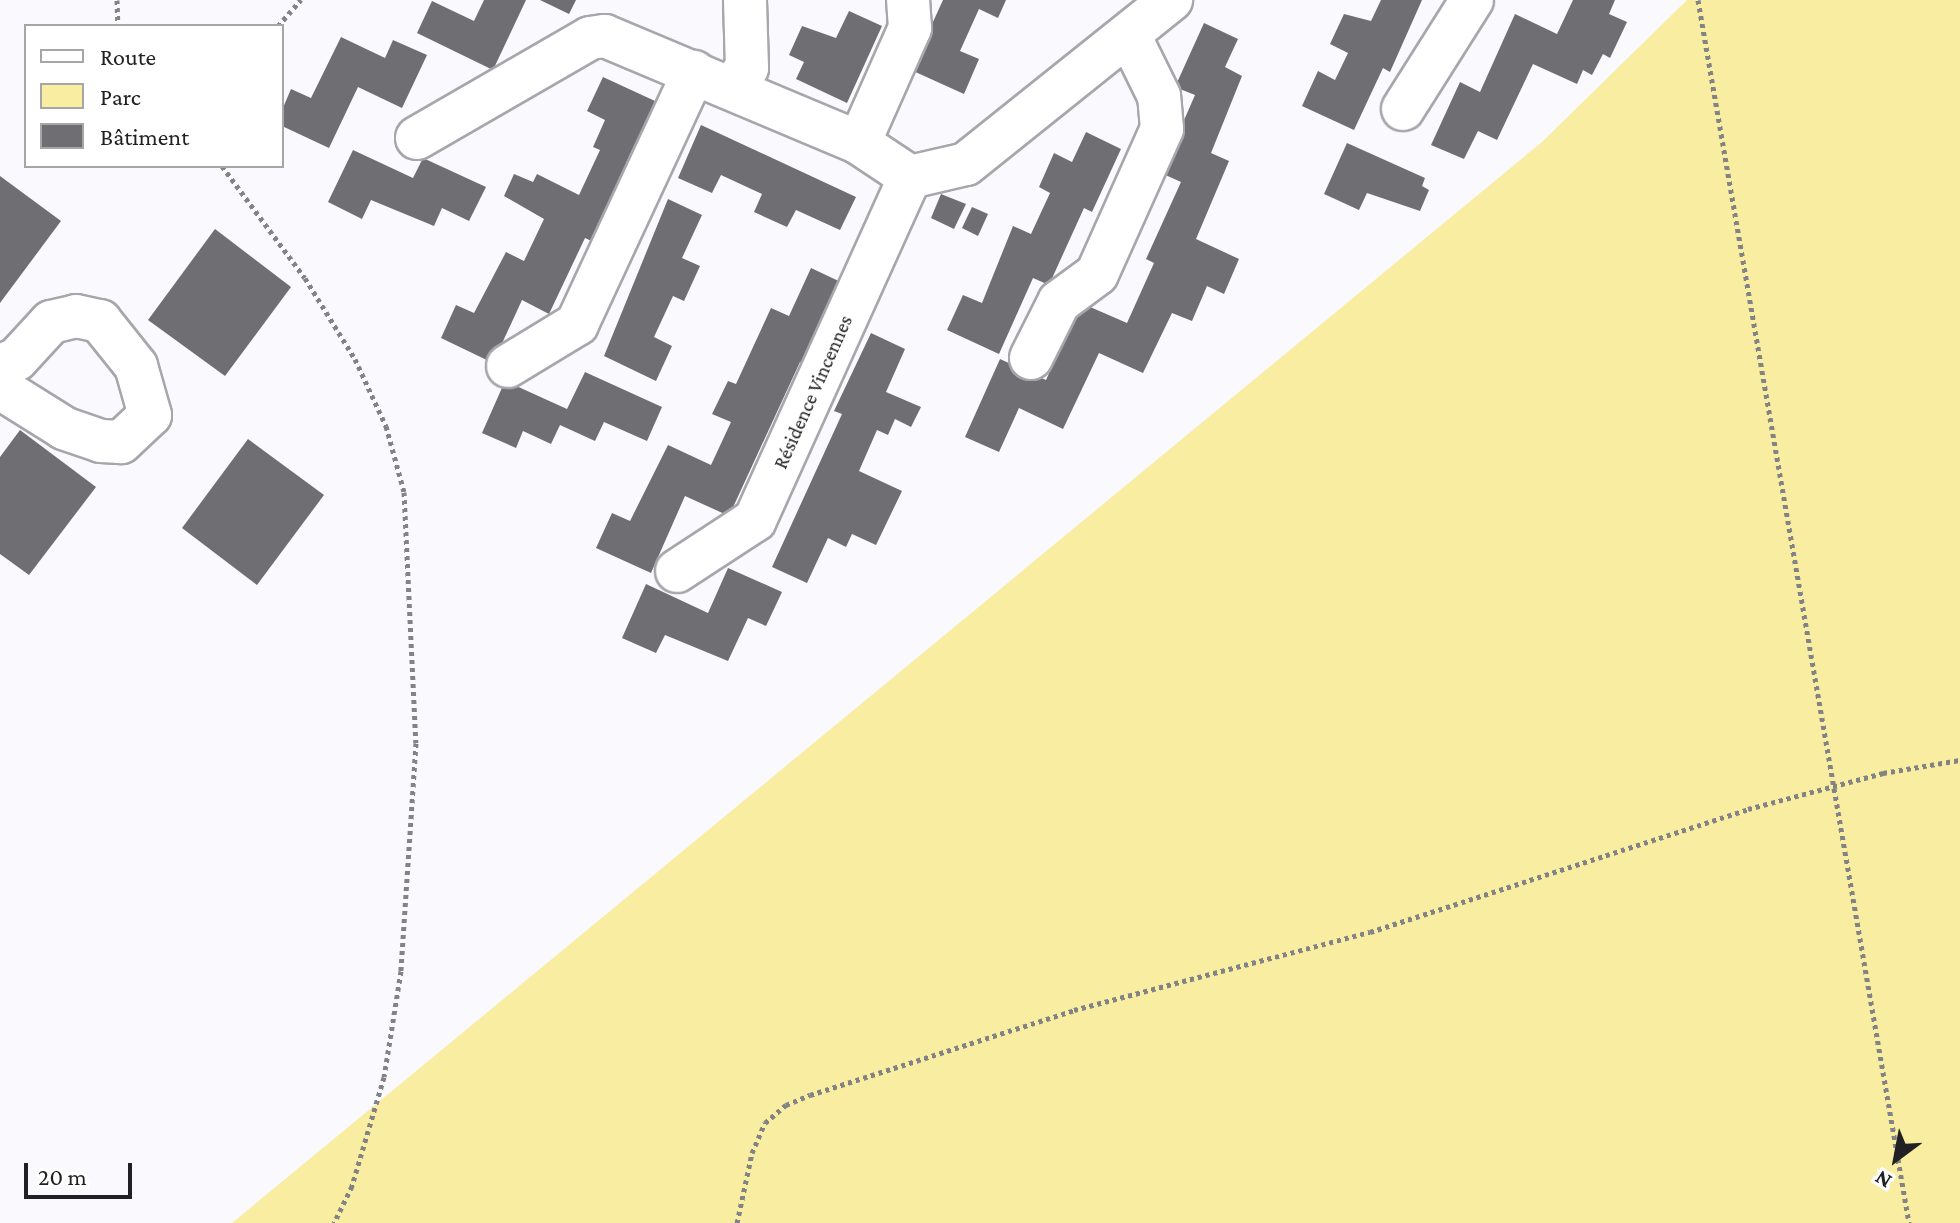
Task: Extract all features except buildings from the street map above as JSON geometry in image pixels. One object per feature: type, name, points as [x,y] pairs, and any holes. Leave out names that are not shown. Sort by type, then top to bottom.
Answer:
[{"type":"street","points":[[508,366],[577,324],[713,80],[747,68],[745,0]]},
{"type":"street","points":[[859,143],[910,28],[908,0]]},
{"type":"street","points":[[417,138],[590,38],[626,40],[859,143],[910,177],[966,164],[1171,0]]},
{"type":"street","points":[[1403,109],[1472,0]]},
{"type":"street","points":[[1031,358],[1059,302],[1097,274],[1162,129],[1159,96],[1129,35]]},
{"type":"street","name":"Résidence Vincennes","points":[[677,571],[755,520],[910,177]]},
{"type":"street","points":[[0,366],[17,359],[51,322],[76,316],[100,321],[136,366],[150,415],[121,442],[101,441],[64,428],[0,388]]},
{"type":"path","points":[[117,0],[118,24]]},
{"type":"path","points":[[280,24],[301,0]]},
{"type":"path","points":[[1698,0],[1909,1223]]},
{"type":"path","points":[[223,168],[305,278],[355,359],[386,426],[404,492],[416,743],[401,971],[384,1077],[352,1186],[334,1223]]},
{"type":"path","points":[[737,1223],[752,1153],[765,1123],[786,1105],[810,1095],[1074,1010],[1370,932],[1748,809],[1833,789],[1883,773],[1960,760]]},
{"type":"green space","points":[[1687,0],[1960,0],[1960,1223],[232,1223],[1542,142]]}]
